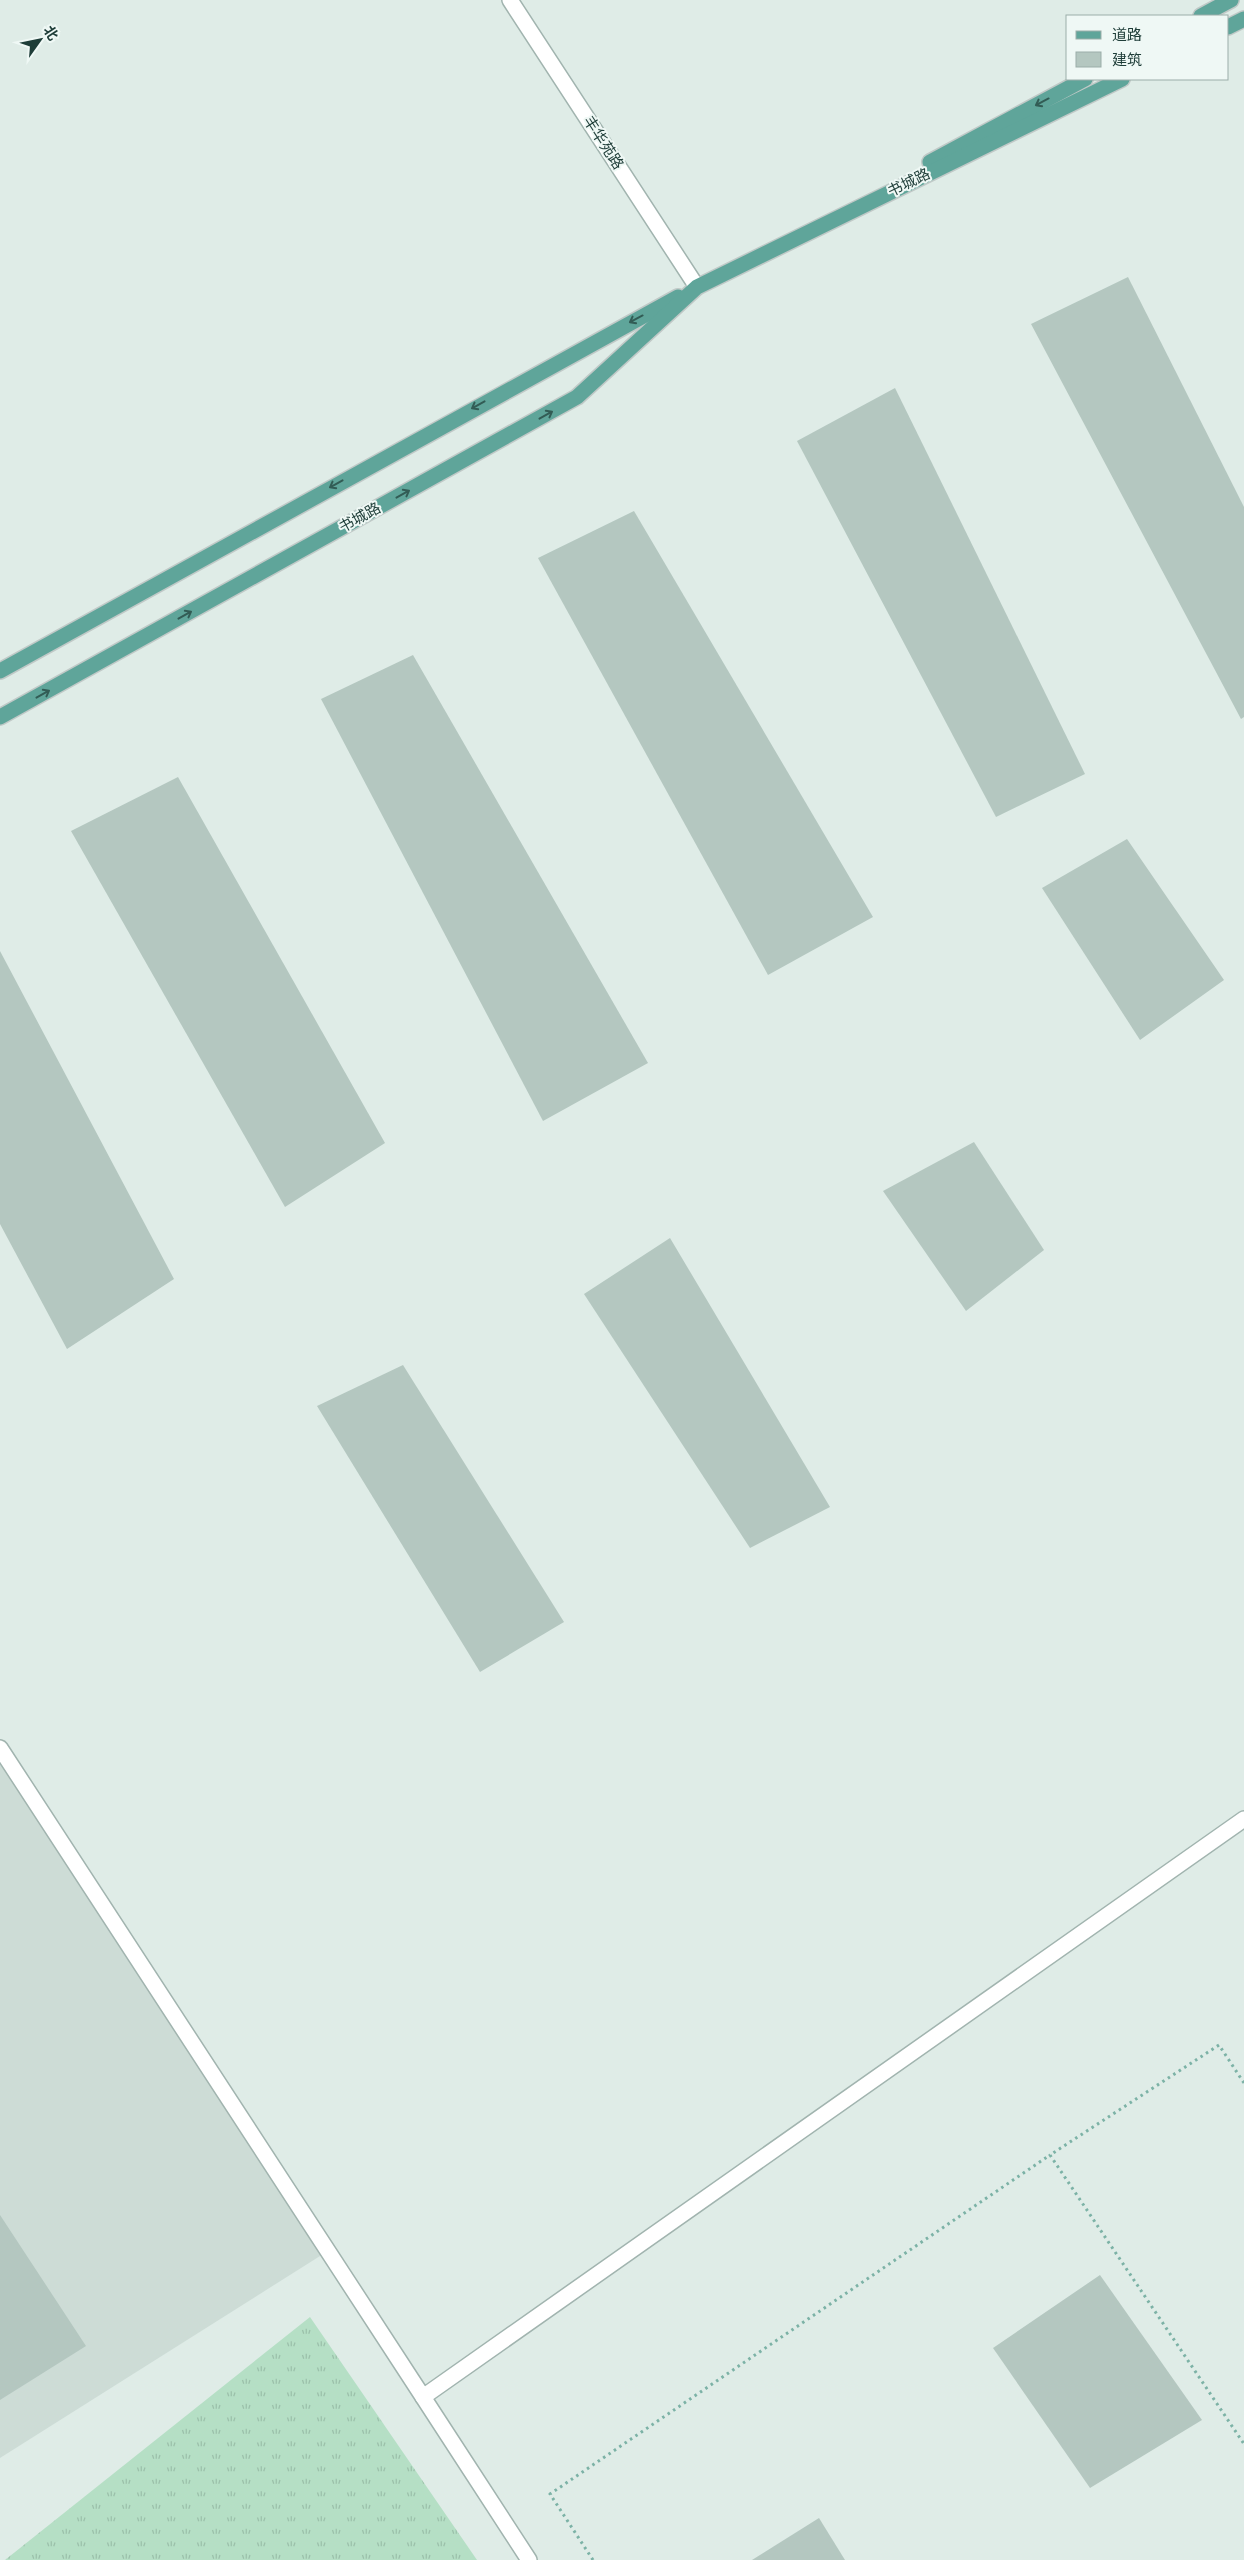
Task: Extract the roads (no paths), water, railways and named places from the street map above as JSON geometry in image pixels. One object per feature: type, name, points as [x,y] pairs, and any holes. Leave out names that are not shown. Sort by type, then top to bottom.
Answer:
[{"type":"main road","points":[[1203,15],[1232,0]]},
{"type":"main road","points":[[1229,26],[1244,19]]},
{"type":"main road","name":"书城路","points":[[0,670],[557,362],[1083,80]]},
{"type":"main road","name":"书城路","points":[[0,717],[577,397],[697,287],[1120,80]]},
{"type":"street","name":"丰华苑路","points":[[510,0],[697,287]]},
{"type":"street","points":[[0,1748],[529,2560]]},
{"type":"street","points":[[423,2397],[1244,1819]]}]
